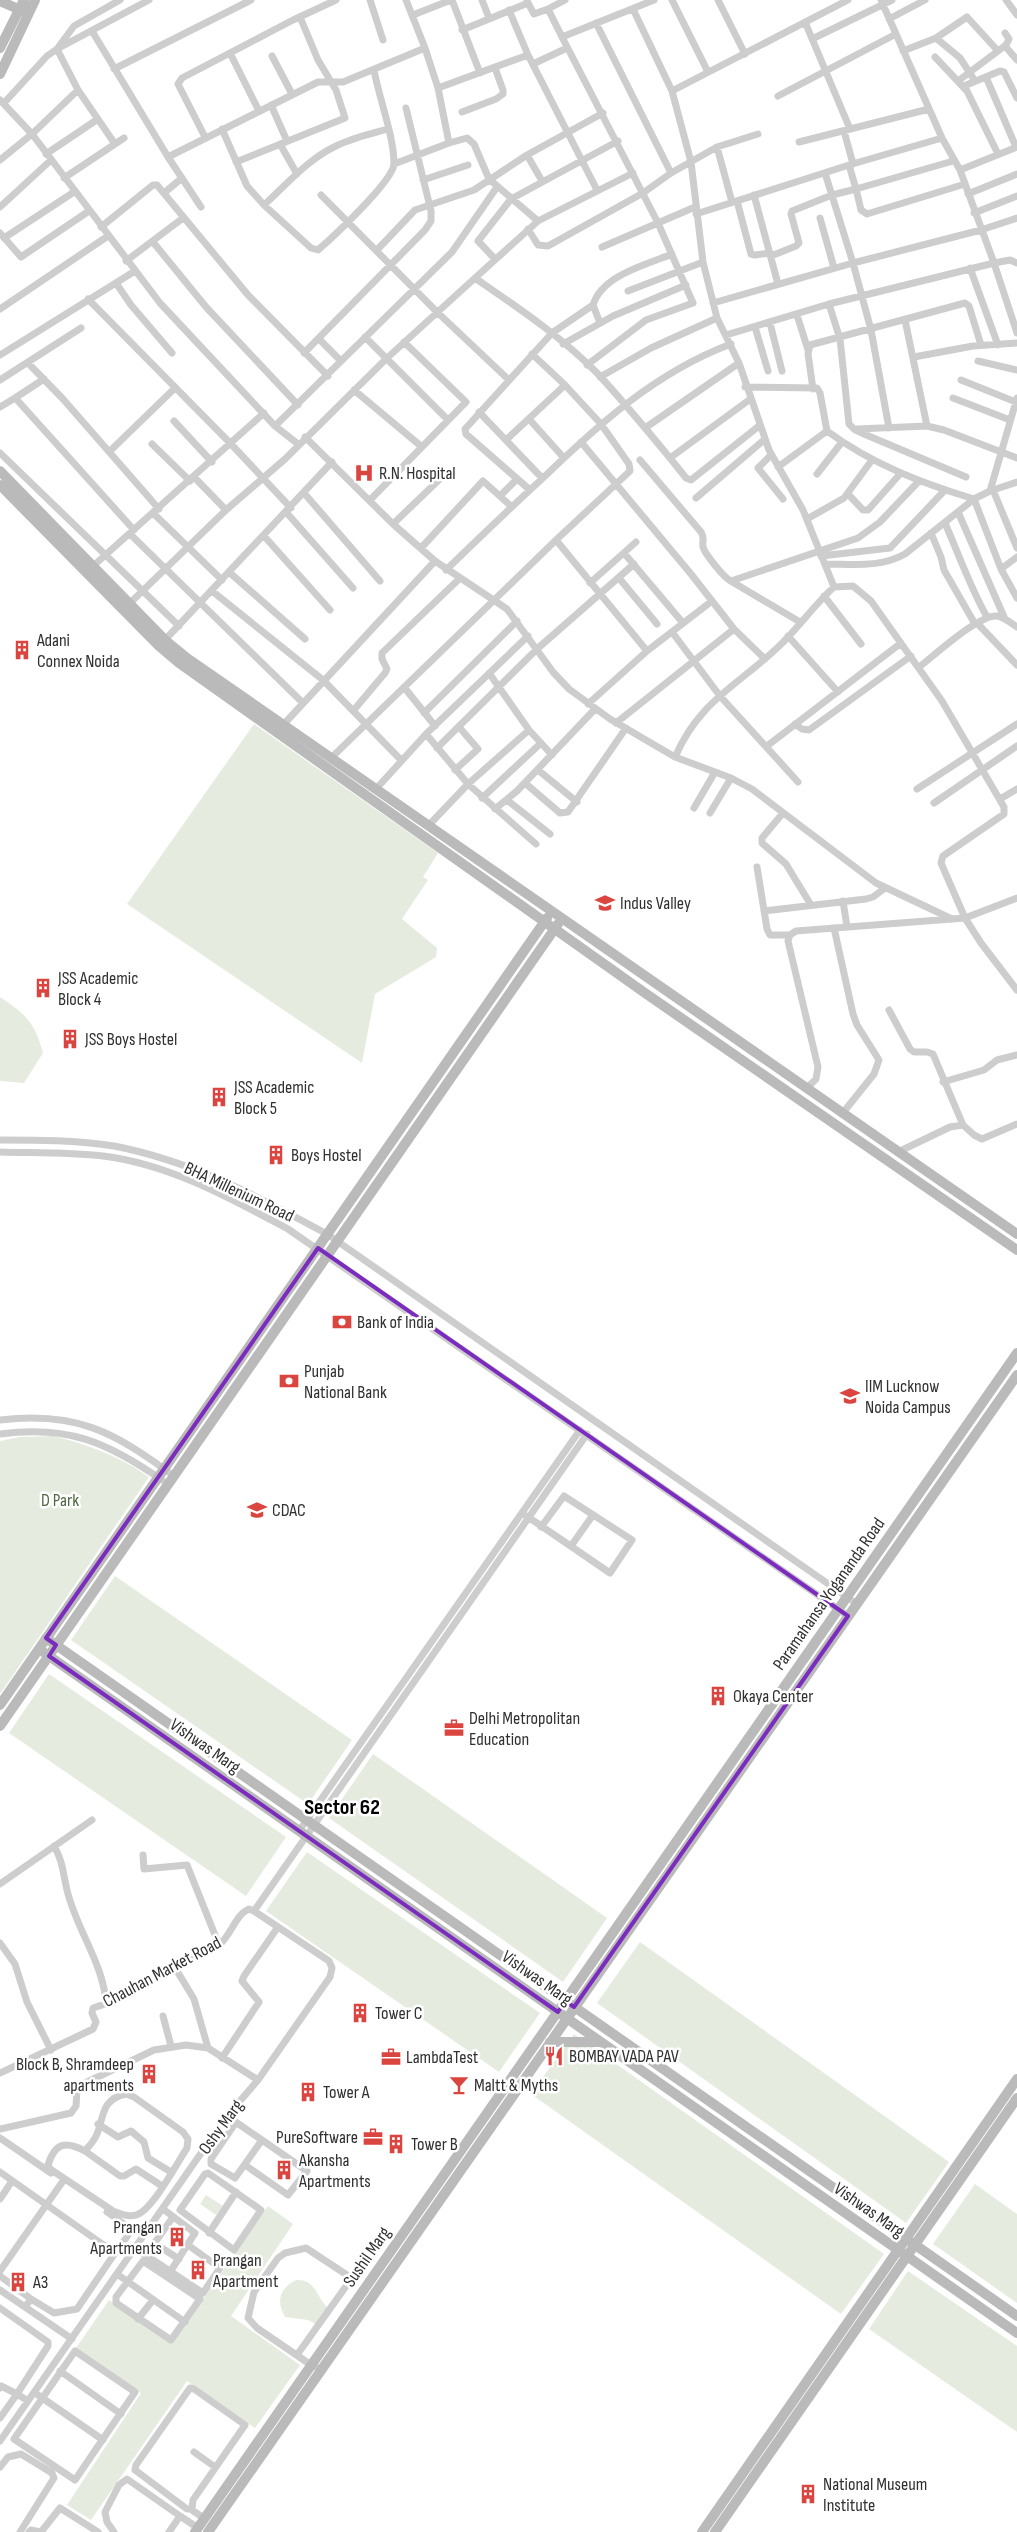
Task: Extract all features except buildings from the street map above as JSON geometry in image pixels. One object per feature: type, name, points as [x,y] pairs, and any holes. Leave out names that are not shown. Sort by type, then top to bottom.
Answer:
[{"type":"street","points":[[57,49],[74,26],[120,0]]},
{"type":"street","points":[[149,0],[57,49],[47,56],[2,101],[32,134],[126,261],[160,303],[275,426],[298,444]]},
{"type":"street","points":[[114,69],[251,0]]},
{"type":"street","points":[[205,138],[178,84],[179,81],[300,16],[336,0]]},
{"type":"street","points":[[370,0],[383,40]]},
{"type":"street","points":[[406,0],[438,88],[449,143]]},
{"type":"street","points":[[413,15],[451,0],[480,73]]},
{"type":"street","points":[[482,0],[489,18]]},
{"type":"street","points":[[462,30],[528,1],[534,14],[565,0]]},
{"type":"street","points":[[562,37],[654,0]]},
{"type":"street","points":[[672,0],[708,72]]},
{"type":"street","points":[[720,0],[745,54]]},
{"type":"street","points":[[672,91],[848,0]]},
{"type":"street","points":[[812,39],[882,2],[892,0]]},
{"type":"street","points":[[889,19],[925,0]]},
{"type":"street","points":[[1006,0],[1017,16]]},
{"type":"street","points":[[0,1],[26,4]]},
{"type":"street","points":[[882,2],[942,138],[953,161],[960,170],[1017,333]]},
{"type":"street","points":[[1,42],[26,4]]},
{"type":"street","points":[[0,74],[26,4]]},
{"type":"street","points":[[548,9],[618,141],[658,223],[693,303],[646,320],[587,365]]},
{"type":"street","points":[[633,9],[672,91],[691,162],[703,262],[717,318],[731,344],[764,440],[807,519],[834,587]]},
{"type":"street","points":[[509,10],[528,55],[597,190]]},
{"type":"street","points":[[236,162],[345,118],[332,82],[318,60],[300,16]]},
{"type":"street","points":[[903,52],[936,38],[968,18],[998,50]]},
{"type":"street","points":[[805,22],[847,130],[851,164],[861,210],[867,214],[965,184]]},
{"type":"street","points":[[596,23],[671,173]]},
{"type":"street","points":[[92,31],[168,157],[201,207]]},
{"type":"street","points":[[958,81],[1005,46],[1009,39],[1005,33]]},
{"type":"street","points":[[778,96],[896,34]]},
{"type":"street","points":[[936,38],[960,58],[975,81]]},
{"type":"street","points":[[1005,46],[1017,60]]},
{"type":"street","points":[[168,157],[318,82],[344,82],[425,48]]},
{"type":"street","points":[[533,64],[567,48]]},
{"type":"street","points":[[57,49],[78,90],[115,144]]},
{"type":"street","points":[[230,53],[259,111]]},
{"type":"street","points":[[438,88],[528,55]]},
{"type":"street","points":[[272,56],[292,94]]},
{"type":"street","points":[[936,57],[964,86],[998,154]]},
{"type":"street","points":[[462,112],[496,100],[503,94],[495,68]]},
{"type":"street","points":[[222,129],[247,186],[264,205],[314,251],[321,248],[388,180],[394,164],[374,70]]},
{"type":"street","points":[[964,86],[1004,72],[1017,98]]},
{"type":"street","points":[[960,170],[1017,147],[986,77]]},
{"type":"street","points":[[0,160],[32,134],[78,90]]},
{"type":"street","points":[[271,105],[287,141]]},
{"type":"street","points":[[304,353],[391,265],[431,221],[429,204],[406,108]]},
{"type":"street","points":[[799,142],[929,109]]},
{"type":"street","points":[[377,250],[415,210],[474,190],[527,154],[603,113]]},
{"type":"street","points":[[0,208],[48,157],[98,119]]},
{"type":"street","points":[[264,205],[297,174],[334,146],[350,139],[388,129]]},
{"type":"street","points":[[528,229],[538,245],[545,247],[643,193],[671,173],[717,147],[758,134]]},
{"type":"street","points":[[64,178],[124,138]]},
{"type":"street","points":[[394,164],[467,138],[471,140],[489,179],[538,221]]},
{"type":"street","points":[[602,247],[658,223],[696,210],[734,201],[942,138]]},
{"type":"street","points":[[496,259],[478,241],[511,199],[618,141]]},
{"type":"street","points":[[280,144],[297,174]]},
{"type":"street","points":[[717,147],[752,254],[755,255],[770,255],[796,246],[799,242],[791,214],[792,211],[832,195],[856,190],[953,161]]},
{"type":"street","points":[[527,154],[542,181]]},
{"type":"street","points":[[423,180],[468,166]]},
{"type":"street","points":[[129,604],[226,510],[263,479],[404,342],[528,229],[538,221],[633,173]]},
{"type":"street","points":[[825,173],[853,263],[871,330],[888,428]]},
{"type":"street","points":[[968,194],[1017,174]]},
{"type":"street","points":[[164,194],[182,178]]},
{"type":"street","points":[[101,227],[153,186],[157,185],[248,295],[328,376]]},
{"type":"street","points":[[275,426],[328,376],[457,246],[497,187]]},
{"type":"street","points":[[74,192],[2,236],[21,258],[89,211]]},
{"type":"street","points":[[321,195],[348,220],[437,312],[509,380]]},
{"type":"street","points":[[754,195],[778,284]]},
{"type":"street","points":[[974,213],[1017,196]]},
{"type":"street","points":[[126,261],[183,218]]},
{"type":"street","points":[[820,218],[834,268]]},
{"type":"street","points":[[713,303],[834,268],[981,230],[1017,218]]},
{"type":"street","points":[[0,309],[108,236]]},
{"type":"street","points":[[153,242],[211,314],[298,405]]},
{"type":"street","points":[[530,490],[466,434],[465,429],[552,333],[594,305],[602,290],[612,281],[672,254]]},
{"type":"street","points":[[726,335],[829,304],[970,268],[1010,260],[1017,263]]},
{"type":"street","points":[[628,291],[703,262]]},
{"type":"street","points":[[970,268],[998,346]]},
{"type":"street","points":[[0,355],[135,271]]},
{"type":"street","points":[[475,278],[552,333],[600,377],[626,404],[686,478],[691,480],[759,426]]},
{"type":"street","points":[[116,283],[131,305],[172,353]]},
{"type":"street","points":[[563,344],[600,323],[686,285]]},
{"type":"street","points":[[88,299],[231,444],[263,479],[353,588]]},
{"type":"street","points":[[808,351],[810,345],[840,339],[965,303],[969,306],[981,345]]},
{"type":"street","points":[[829,304],[840,339],[848,419],[854,429],[966,477]]},
{"type":"street","points":[[594,305],[600,323]]},
{"type":"street","points":[[797,315],[808,351],[813,389]]},
{"type":"street","points":[[600,377],[651,348],[717,318]]},
{"type":"street","points":[[905,320],[914,357],[926,426]]},
{"type":"street","points":[[770,323],[782,371]]},
{"type":"street","points":[[755,327],[768,371]]},
{"type":"street","points":[[0,380],[81,328]]},
{"type":"street","points":[[365,337],[448,420]]},
{"type":"street","points":[[319,339],[341,361]]},
{"type":"street","points":[[371,499],[466,402],[404,342]]},
{"type":"street","points":[[914,357],[981,345],[998,346],[1017,343]]},
{"type":"street","points":[[446,570],[600,424],[677,368],[731,344]]},
{"type":"street","points":[[331,758],[631,468],[600,424],[565,385],[532,354]]},
{"type":"street","points":[[978,361],[1017,370]]},
{"type":"street","points":[[28,363],[110,451],[188,548],[222,580]]},
{"type":"street","points":[[645,428],[738,364]]},
{"type":"street","points":[[0,407],[44,379]]},
{"type":"street","points":[[962,380],[1016,400],[991,491],[1017,548]]},
{"type":"street","points":[[506,440],[565,385]]},
{"type":"street","points":[[745,387],[817,388],[820,392],[827,431],[842,442],[900,474],[974,499]]},
{"type":"street","points":[[110,451],[175,388]]},
{"type":"street","points":[[354,390],[422,447]]},
{"type":"street","points":[[15,398],[165,570],[302,703]]},
{"type":"street","points":[[953,398],[1010,420]]},
{"type":"street","points":[[670,458],[750,400]]},
{"type":"street","points":[[479,412],[542,478]]},
{"type":"street","points":[[92,567],[212,462],[264,413]]},
{"type":"street","points":[[529,419],[564,458]]},
{"type":"street","points":[[174,421],[212,462]]},
{"type":"street","points":[[854,429],[926,426],[944,430],[1000,454],[1017,458]]},
{"type":"street","points":[[778,467],[827,431]]},
{"type":"street","points":[[305,438],[371,499],[393,524],[435,561],[446,570],[495,600],[517,621],[569,689],[588,704],[616,723],[675,756],[731,778],[752,789],[885,888],[952,919]]},
{"type":"street","points":[[696,498],[764,440]]},
{"type":"street","points":[[581,442],[734,629],[765,659]]},
{"type":"street","points":[[818,474],[842,442]]},
{"type":"street","points":[[152,444],[226,510]]},
{"type":"street","points":[[0,453],[179,626]]},
{"type":"street","points":[[771,455],[758,468],[783,500]]},
{"type":"street","points":[[640,460],[701,532],[704,540],[704,549],[727,579],[800,622]]},
{"type":"street","points":[[807,519],[832,507],[848,494],[872,460]]},
{"type":"street","points":[[162,643],[332,462]]},
{"type":"street","points":[[0,471],[129,604],[179,663],[544,922],[1017,1250]]},
{"type":"street","points":[[848,494],[863,510],[868,510],[900,474]]},
{"type":"street","points":[[393,524],[444,475]]},
{"type":"street","points":[[500,496],[517,479]]},
{"type":"street","points":[[421,548],[483,481],[512,507]]},
{"type":"street","points":[[727,579],[731,580],[858,538],[870,530],[919,481]]},
{"type":"street","points":[[825,564],[882,564],[894,560],[974,499],[1017,482]]},
{"type":"street","points":[[0,485],[162,643],[1017,1234]]},
{"type":"street","points":[[820,552],[890,548],[945,490]]},
{"type":"street","points":[[304,493],[380,581]]},
{"type":"street","points":[[974,499],[1001,568],[1017,598]]},
{"type":"street","points":[[958,512],[1005,619]]},
{"type":"street","points":[[945,522],[964,565],[970,585],[987,617]]},
{"type":"street","points":[[931,533],[944,570],[976,624],[1017,665]]},
{"type":"street","points":[[264,536],[330,610]]},
{"type":"street","points":[[556,540],[647,651]]},
{"type":"street","points":[[590,583],[636,542]]},
{"type":"street","points":[[624,552],[683,623]]},
{"type":"street","points":[[1001,568],[1017,557]]},
{"type":"street","points":[[283,725],[435,561]]},
{"type":"street","points":[[437,748],[537,649],[601,595],[634,564]]},
{"type":"street","points":[[229,572],[305,639]]},
{"type":"street","points":[[353,710],[385,673],[387,669],[382,659],[382,653],[460,578]]},
{"type":"street","points":[[619,578],[657,624]]},
{"type":"street","points":[[675,756],[685,734],[698,717],[765,659],[834,587],[853,586],[863,592],[919,667],[974,754],[1004,807],[1004,814],[943,856],[942,870],[965,918],[981,943],[1016,987]]},
{"type":"street","points":[[212,591],[323,680],[401,760]]},
{"type":"street","points":[[824,596],[861,644]]},
{"type":"street","points":[[588,704],[647,651],[712,601]]},
{"type":"street","points":[[919,667],[987,617],[996,616],[1005,619],[1017,627]]},
{"type":"street","points":[[424,712],[517,621]]},
{"type":"street","points":[[616,723],[734,629]]},
{"type":"street","points":[[672,632],[720,696],[798,782]]},
{"type":"street","points":[[376,790],[426,734],[528,636]]},
{"type":"street","points":[[788,636],[838,692]]},
{"type":"street","points":[[767,746],[901,643]]},
{"type":"street","points":[[795,724],[802,729],[809,730],[911,656]]},
{"type":"street","points":[[489,673],[529,730],[552,755]]},
{"type":"street","points":[[404,687],[435,726]]},
{"type":"street","points":[[495,809],[538,770],[595,709]]},
{"type":"street","points":[[917,789],[974,754],[1017,724]]},
{"type":"street","points":[[455,770],[478,749],[459,727]]},
{"type":"street","points":[[525,783],[564,814],[572,809],[626,728]]},
{"type":"street","points":[[428,826],[468,784],[529,730]]},
{"type":"street","points":[[426,734],[468,784],[536,844]]},
{"type":"street","points":[[482,798],[541,743]]},
{"type":"street","points":[[934,803],[1017,746]]},
{"type":"street","points":[[538,770],[577,802]]},
{"type":"street","points":[[694,808],[715,772]]},
{"type":"street","points":[[710,813],[731,778]]},
{"type":"street","points":[[1000,799],[1017,789]]},
{"type":"street","points":[[507,800],[550,834]]},
{"type":"street","points":[[783,813],[762,838],[762,843],[786,864],[811,905]]},
{"type":"street","points":[[758,867],[767,929],[770,935],[790,935],[796,932],[834,928],[965,918],[1017,898]]},
{"type":"street","points":[[764,911],[873,897],[885,888]]},
{"type":"street","points":[[843,901],[847,927]]},
{"type":"street","points":[[0,1705],[551,912]]},
{"type":"street","points":[[0,1726],[561,919]]},
{"type":"street","points":[[834,928],[853,1014],[857,1025],[879,1060],[874,1074],[842,1114]]},
{"type":"street","points":[[790,935],[788,941],[818,1067],[816,1079],[806,1089]]},
{"type":"street","points":[[889,1010],[910,1049],[914,1052],[933,1054],[943,1082],[963,1125],[974,1135],[982,1139],[1017,1124]]},
{"type":"street","points":[[943,1082],[984,1070],[997,1060],[1017,1055]]},
{"type":"street","points":[[890,1162],[898,1152],[950,1127],[963,1125]]},
{"type":"street","name":"BHA Millenium Road","points":[[0,1140],[66,1141],[113,1146],[156,1156],[213,1175],[262,1198],[327,1234],[857,1604]]},
{"type":"street","name":"BHA Millenium Road","points":[[0,1152],[105,1156],[151,1166],[203,1185],[288,1229],[848,1616]]},
{"type":"street","name":"Paramahansa Yogananda Road","points":[[570,2004],[838,1609],[1017,1353]]},
{"type":"street","name":"Paramahansa Yogananda Road","points":[[570,2004],[857,1604],[1017,1375]]},
{"type":"street","points":[[161,1473],[136,1448],[112,1434],[85,1424],[55,1419],[0,1419],[2,1433],[54,1432],[88,1438],[161,1473],[171,1480]]},
{"type":"street","points":[[311,1823],[367,1735],[580,1430]]},
{"type":"street","points":[[254,1911],[303,1834],[374,1740],[587,1434]]},
{"type":"street","points":[[522,1513],[528,1518],[610,1573],[632,1540],[564,1496],[541,1526]]},
{"type":"street","points":[[571,1546],[593,1515]]},
{"type":"street","points":[[454,1610],[461,1615]]},
{"type":"street","name":"Vishwas Marg","points":[[46,1638],[1017,2316]]},
{"type":"street","name":"Vishwas Marg","points":[[39,1649],[1017,2333]]},
{"type":"street","points":[[400,1687],[408,1692]]},
{"type":"street","points":[[367,1735],[374,1740]]},
{"type":"street","points":[[0,1884],[92,1820]]},
{"type":"street","points":[[54,1846],[62,1858],[67,1890],[102,1980],[106,2004]]},
{"type":"street","points":[[143,1856],[144,1869],[187,1866],[219,1945]]},
{"type":"street","name":"Chauhan Market Road","points":[[0,2073],[93,2029],[96,2022],[92,2011],[174,1966],[219,1945],[229,1935],[243,1912],[249,1909],[254,1911]]},
{"type":"street","name":"Oshy Marg","points":[[0,2441],[227,2116],[258,2080],[330,1977],[332,1968],[329,1961],[254,1911]]},
{"type":"street","points":[[222,2058],[257,2006],[257,1998],[242,1982],[278,1927]]},
{"type":"street","points":[[0,1943],[15,1964],[27,2002],[51,2050]]},
{"type":"street","points":[[174,1966],[194,1998],[208,2048]]},
{"type":"street","name":"Sushil Marg","points":[[197,2530],[311,2365],[570,2004]]},
{"type":"street","name":"Sushil Marg","points":[[208,2532],[550,2042],[562,2015]]},
{"type":"street","points":[[163,2016],[171,2046]]},
{"type":"street","points":[[550,2042],[601,2042]]},
{"type":"street","points":[[0,2128],[71,2113],[76,2106],[77,2090],[83,2084],[154,2050],[171,2046],[198,2045],[208,2048],[258,2080]]},
{"type":"street","points":[[702,2532],[1017,2079]]},
{"type":"street","points":[[86,2151],[96,2137],[102,2113],[111,2101],[119,2095],[126,2094],[134,2097],[183,2132],[188,2139],[187,2148],[164,2183],[148,2207],[137,2215],[124,2215],[113,2211],[50,2169],[48,2165],[60,2146],[66,2143],[86,2151],[120,2176],[124,2176],[136,2169],[164,2183],[180,2185],[193,2190]]},
{"type":"street","points":[[715,2532],[1017,2098]]},
{"type":"street","points":[[227,2116],[306,2169],[306,2173],[288,2195],[245,2165]]},
{"type":"street","points":[[236,2122],[210,2161],[235,2178],[262,2140]]},
{"type":"street","points":[[98,2124],[118,2137],[131,2131],[144,2142],[148,2158],[171,2172]]},
{"type":"street","points":[[0,2138],[130,2228],[129,2234],[77,2309],[72,2311],[54,2313],[0,2276]]},
{"type":"street","points":[[0,2172],[115,2252]]},
{"type":"street","points":[[208,2173],[236,2192],[260,2208],[261,2212],[234,2250],[180,2210],[193,2190],[208,2173]]},
{"type":"street","points":[[0,2199],[12,2181]]},
{"type":"street","points":[[0,2270],[63,2181]]},
{"type":"street","points":[[209,2232],[236,2192]]},
{"type":"street","points":[[163,2209],[195,2233],[170,2272]]},
{"type":"street","points":[[146,2255],[173,2216]]},
{"type":"street","points":[[154,2243],[179,2259]]},
{"type":"street","points":[[135,2248],[201,2293],[205,2292],[220,2268],[188,2245]]},
{"type":"street","points":[[297,2355],[349,2282],[347,2276],[306,2248],[285,2253],[278,2258],[254,2292],[248,2318],[256,2328],[311,2365],[322,2369]]},
{"type":"street","points":[[144,2261],[200,2301],[171,2340],[116,2303],[116,2297],[127,2282],[140,2262],[144,2261]]},
{"type":"street","points":[[117,2274],[185,2322]]},
{"type":"street","points":[[95,2282],[106,2290]]},
{"type":"street","points":[[0,2290],[72,2339]]},
{"type":"street","points":[[25,2307],[31,2298]]},
{"type":"street","points":[[138,2319],[153,2300]]},
{"type":"street","points":[[0,2308],[48,2342],[48,2346],[0,2418]]},
{"type":"street","points":[[72,2352],[78,2352],[133,2389],[134,2394],[76,2480],[66,2476],[14,2439],[41,2398],[72,2352]]},
{"type":"street","points":[[60,2371],[121,2414]]},
{"type":"street","points":[[0,2388],[1,2386],[28,2402]]},
{"type":"street","points":[[192,2509],[193,2500],[245,2425],[190,2388],[136,2465],[135,2470],[205,2519]]},
{"type":"street","points":[[34,2393],[104,2440]]},
{"type":"street","points":[[194,2452],[215,2467]]},
{"type":"street","points":[[0,2467],[8,2457],[21,2454],[52,2473],[54,2478],[20,2532]]},
{"type":"street","points":[[114,2532],[107,2522],[105,2512],[119,2485],[128,2479],[197,2530]]},
{"type":"street","points":[[29,2532],[31,2530],[42,2532],[60,2508],[98,2532]]},
{"type":"street","points":[[169,2532],[180,2516]]},
{"type":"highlighted area","points":[[318,1248],[848,1616],[574,2007],[565,2001],[558,2012],[49,1656],[56,1645],[46,1638]]},
{"type":"green space","points":[[254,724],[438,853],[423,877],[428,880],[402,919],[437,948],[436,957],[375,994],[362,1063],[127,904]]},
{"type":"green space","points":[[0,997],[17,1009],[28,1020],[37,1034],[43,1053],[24,1083],[0,1081]]},
{"type":"green space","name":"D Park","points":[[54,1436],[103,1452],[149,1477],[0,1694],[0,1441],[19,1437]]},
{"type":"green space","points":[[115,1576],[352,1740],[308,1804],[71,1640]]},
{"type":"green space","points":[[49,1674],[286,1837],[246,1896],[9,1733]]},
{"type":"green space","points":[[373,1754],[607,1918],[563,1982],[329,1818]]},
{"type":"green space","points":[[307,1852],[540,2013],[499,2072],[266,1911]]},
{"type":"green space","points":[[640,1942],[949,2162],[906,2223],[597,2003]]},
{"type":"green space","points":[[574,2034],[884,2254],[841,2314],[531,2094]]},
{"type":"green space","points":[[975,2184],[1017,2214],[1017,2303],[933,2244]]},
{"type":"green space","points":[[206,2195],[223,2206],[216,2215],[200,2204]]},
{"type":"green space","points":[[268,2206],[293,2224],[231,2316],[300,2365],[255,2428],[187,2381],[91,2520],[67,2505],[141,2393],[76,2348],[109,2300],[172,2344]]},
{"type":"green space","points":[[908,2271],[1017,2346],[1017,2432],[869,2329]]},
{"type":"green space","points":[[296,2280],[308,2282],[328,2308],[316,2324],[308,2320],[285,2317],[282,2311],[280,2301],[283,2291]]},
{"type":"place","name":"R.N. Hospital","points":[[364,473]]},
{"type":"place","name":"Adani Connex Noida","points":[[22,650]]},
{"type":"place","name":"Indus Valley","points":[[605,903]]},
{"type":"place","name":"JSS Academic Block 4","points":[[43,988]]},
{"type":"place","name":"JSS Boys Hostel","points":[[70,1039]]},
{"type":"place","name":"JSS Academic Block 5","points":[[219,1097]]},
{"type":"place","name":"Boys Hostel","points":[[276,1155]]},
{"type":"place","name":"Bank of India","points":[[342,1322]]},
{"type":"place","name":"Punjab National Bank","points":[[289,1381]]},
{"type":"place","name":"IIM Lucknow Noida Campus","points":[[850,1396]]},
{"type":"place","name":"CDAC","points":[[257,1510]]},
{"type":"place","name":"Okaya Center","points":[[718,1696]]},
{"type":"place","name":"Delhi Metropolitan Education","points":[[454,1728]]},
{"type":"place","name":"Tower C","points":[[360,2013]]},
{"type":"place","name":"BOMBAY VADA PAV","points":[[554,2056]]},
{"type":"place","name":"LambdaTest","points":[[391,2057]]},
{"type":"place","name":"Block B, Shramdeep apartments","points":[[149,2074]]},
{"type":"place","name":"Maltt & Myths","points":[[459,2085]]},
{"type":"place","name":"Tower A","points":[[308,2092]]},
{"type":"place","name":"PureSoftware","points":[[373,2137]]},
{"type":"place","name":"Tower B","points":[[396,2144]]},
{"type":"place","name":"Akansha Apartments","points":[[284,2170]]},
{"type":"place","name":"Prangan Apartments","points":[[177,2237]]},
{"type":"place","name":"Prangan Apartment","points":[[198,2270]]},
{"type":"place","name":"A3","points":[[18,2282]]},
{"type":"place","name":"National Museum Institute","points":[[808,2494]]},
{"type":"district","name":"Sector 62","points":[[342,1807]]}]
